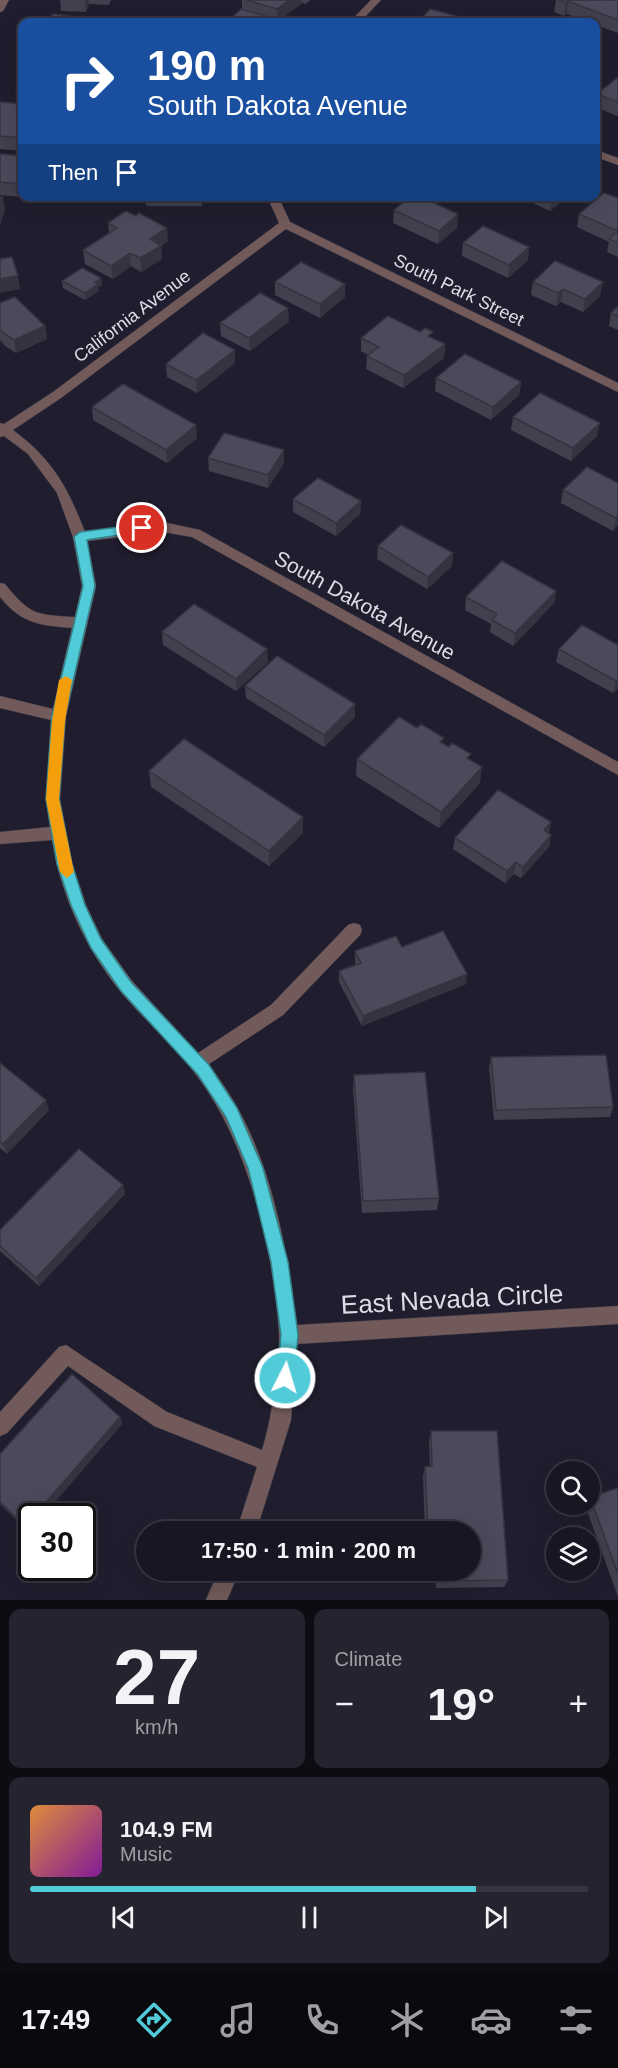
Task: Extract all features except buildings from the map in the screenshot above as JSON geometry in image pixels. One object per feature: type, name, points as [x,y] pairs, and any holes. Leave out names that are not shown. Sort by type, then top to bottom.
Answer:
[{"type":"street","points":[[0,9],[4,0]]},
{"type":"street","points":[[359,18],[376,0]]},
{"type":"street","points":[[600,155],[618,162]]},
{"type":"street","points":[[274,201],[285,224]]},
{"type":"street","name":"South Park Street","points":[[285,224],[618,388]]},
{"type":"street","name":"California Avenue","points":[[1,430],[57,395],[285,224]]},
{"type":"street","points":[[1,430],[32,452],[63,492],[80,537],[89,586],[59,716],[52,799],[64,864],[78,905],[96,944],[126,986],[197,1063],[231,1113],[255,1168],[279,1262],[289,1335],[281,1420],[250,1521]]},
{"type":"street","name":"South Dakota Avenue","points":[[80,537],[163,527],[195,533],[618,769]]},
{"type":"street","points":[[0,588],[18,610],[28,618],[81,623]]},
{"type":"street","points":[[0,702],[59,716]]},
{"type":"street","points":[[0,838],[59,833]]},
{"type":"street","points":[[197,1063],[277,1010],[354,930]]},
{"type":"street","name":"East Nevada Circle","points":[[289,1335],[618,1315]]},
{"type":"street","points":[[0,1426],[66,1354],[161,1419],[269,1462]]},
{"type":"street","points":[[216,1600],[225,1581]]},
{"type":"slow traffic","points":[[66,680],[58,721],[52,799],[67,872]]},
{"type":"route","points":[[142,528],[80,537],[89,586],[75,651],[64,685],[52,799],[64,864],[78,905],[96,944],[126,986],[203,1070],[231,1113],[255,1168],[279,1262],[289,1335],[285,1378]]}]
